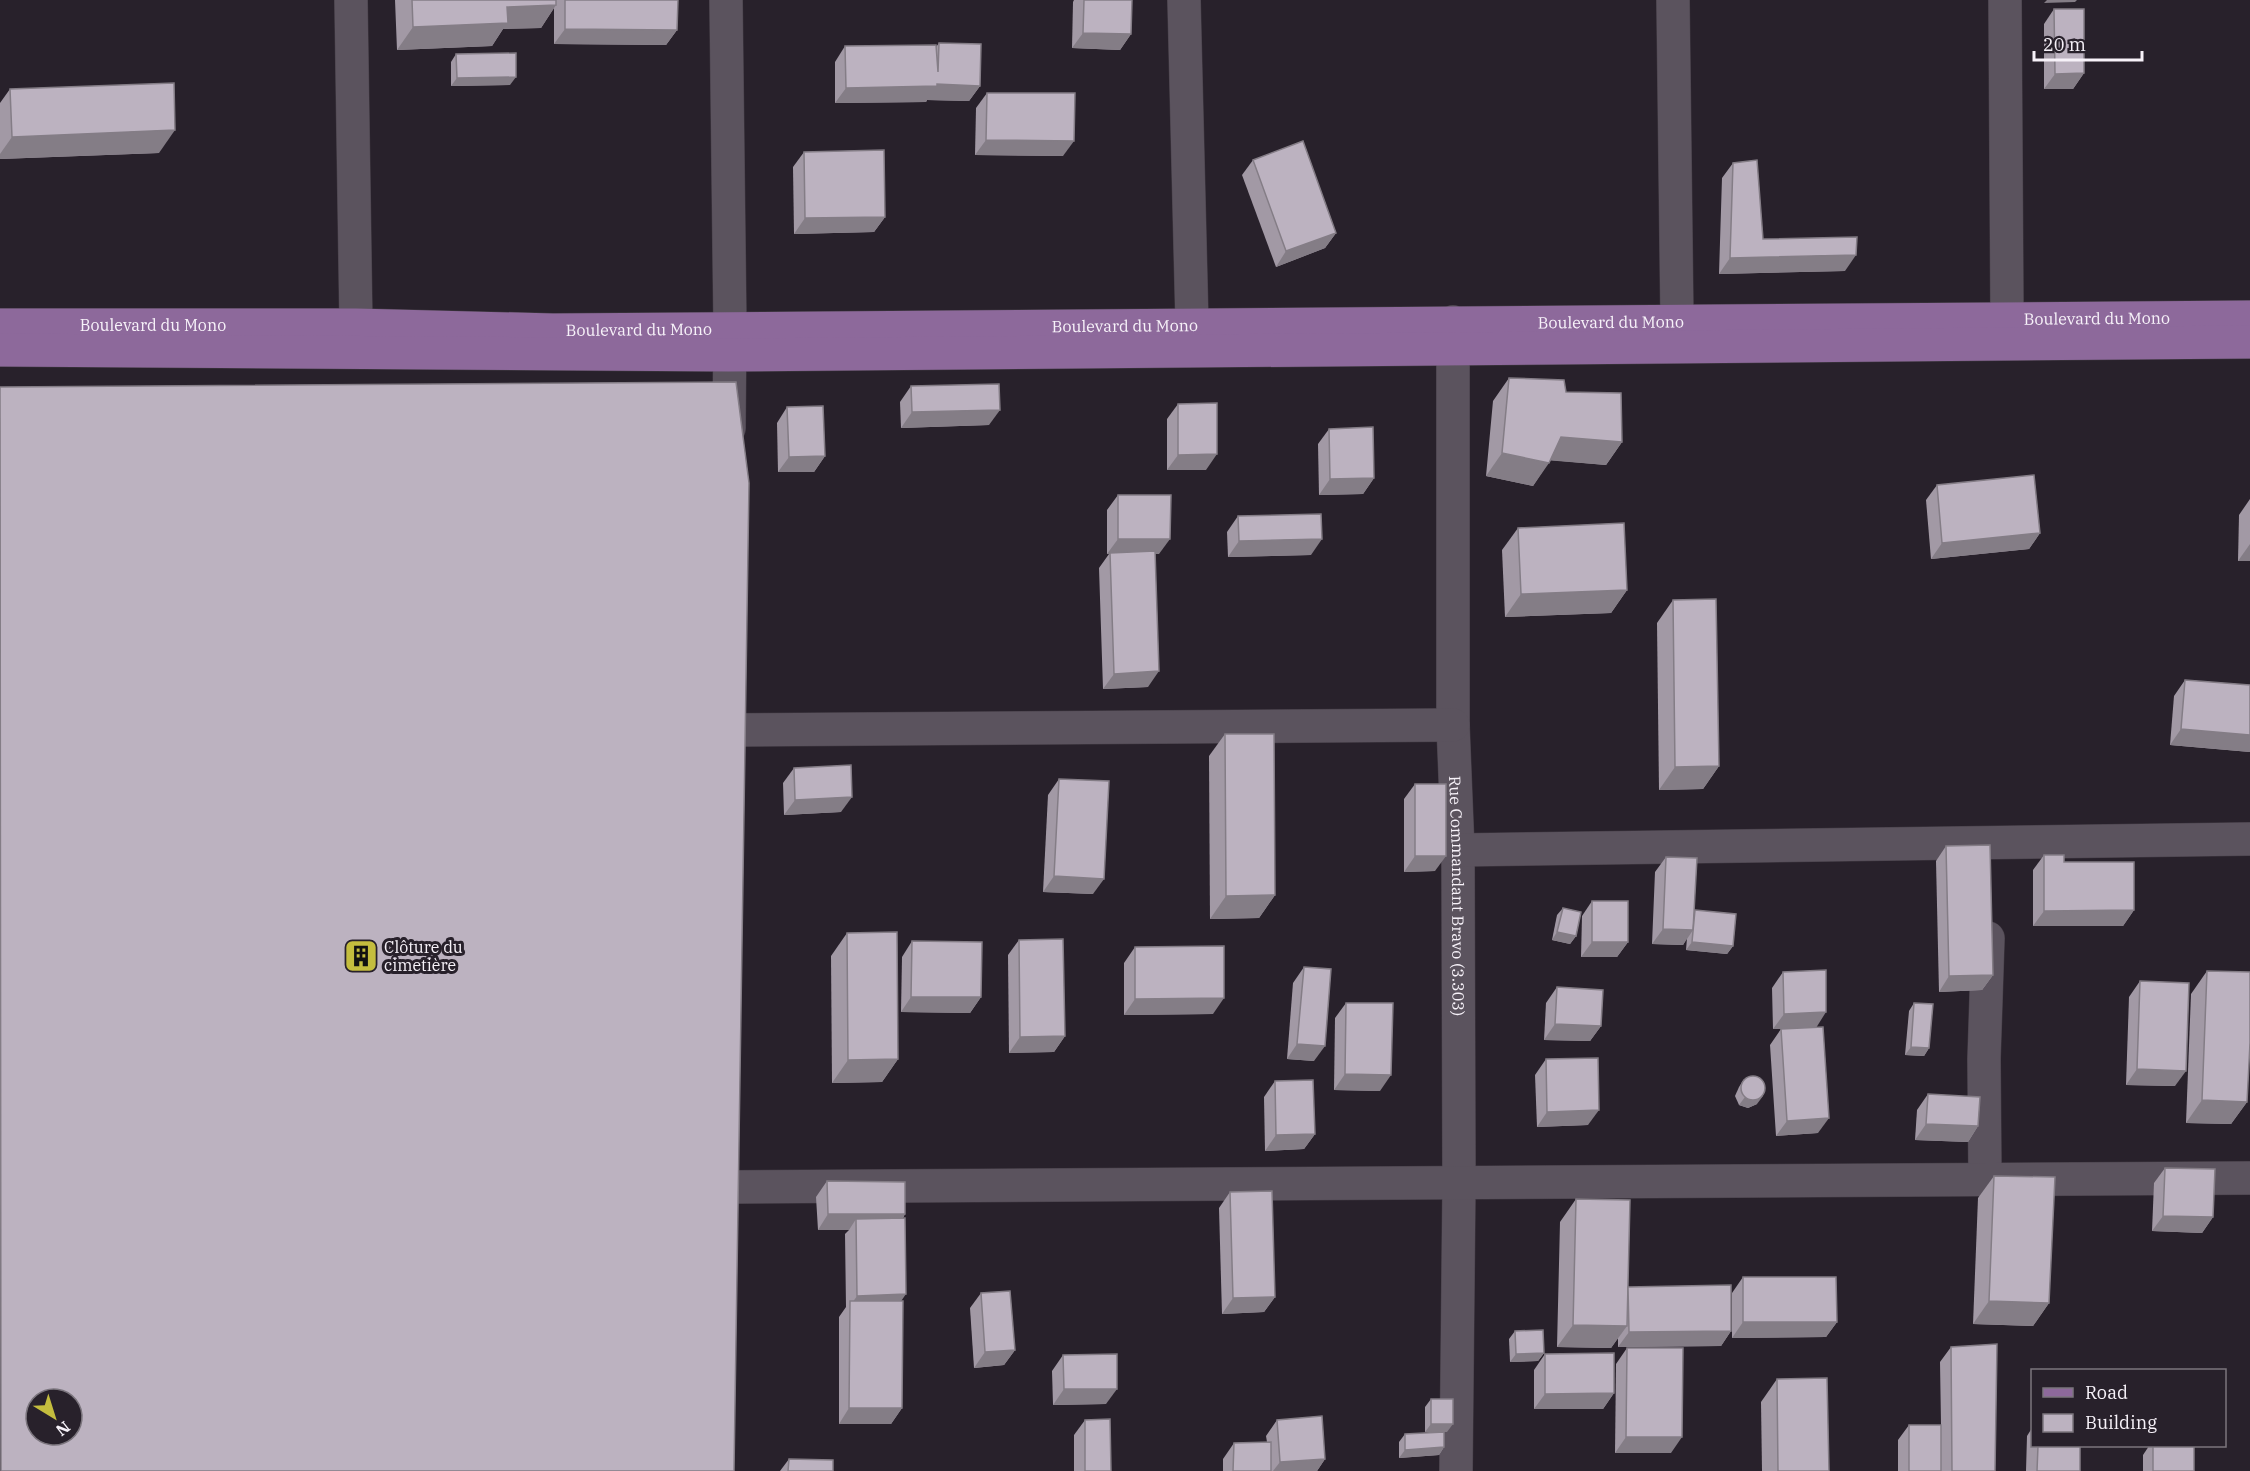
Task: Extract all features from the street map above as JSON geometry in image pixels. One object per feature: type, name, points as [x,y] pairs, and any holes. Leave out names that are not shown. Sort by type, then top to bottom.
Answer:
[{"type":"main road","name":"Boulevard du Mono","points":[[0,325],[356,325],[554,330],[730,342],[1192,324],[1453,335],[1677,321],[2250,317]]},
{"type":"main road","name":"Boulevard du Mono","points":[[0,350],[1453,335],[2250,342]]},
{"type":"street","points":[[351,0],[356,325]]},
{"type":"street","points":[[726,0],[729,456]]},
{"type":"street","points":[[1184,0],[1192,324]]},
{"type":"street","points":[[1672,0],[1677,321]]},
{"type":"street","points":[[2005,0],[2007,318]]},
{"type":"street","name":"Rue Commandant Bravo (3.303)","points":[[1453,335],[1453,725],[1458,850],[1459,1182],[1456,1471]]},
{"type":"street","points":[[728,696],[728,765]]},
{"type":"street","points":[[728,730],[1453,725]]},
{"type":"street","points":[[1458,850],[2250,839]]},
{"type":"street","points":[[1990,877],[1991,843]]},
{"type":"street","points":[[1985,1179],[1984,1059],[1989,911]]},
{"type":"street","points":[[729,1152],[729,1199],[1459,1182],[2250,1178]]},
{"type":"building","points":[[412,0],[556,0],[556,5],[507,7],[508,23],[413,27]]},
{"type":"building","points":[[565,0],[678,0],[677,30],[565,29]]},
{"type":"building","points":[[1084,0],[1132,0],[1131,34],[1083,33]]},
{"type":"building","points":[[2054,9],[2084,9],[2084,73],[2055,74]]},
{"type":"building","points":[[939,43],[981,44],[980,86],[937,84],[937,86],[846,88],[845,46],[936,45],[938,72]]},
{"type":"building","points":[[516,53],[516,77],[457,78],[456,54]]},
{"type":"building","points":[[174,83],[175,130],[12,137],[10,89]]},
{"type":"building","points":[[987,93],[1075,93],[1074,141],[986,140]]},
{"type":"building","points":[[1303,141],[1336,233],[1286,251],[1253,160]]},
{"type":"building","points":[[884,150],[885,217],[805,218],[804,152]]},
{"type":"building","points":[[1757,160],[1763,239],[1857,237],[1856,255],[1730,258],[1733,163]]},
{"type":"building","points":[[1509,378],[1564,380],[1566,392],[1621,393],[1622,442],[1561,437],[1549,463],[1502,453]]},
{"type":"building","name":"Clôture du cimetière","points":[[736,382],[749,483],[734,1471],[1,1471],[0,387]]},
{"type":"building","points":[[999,384],[1000,410],[912,412],[911,386]]},
{"type":"building","points":[[1217,403],[1217,454],[1178,455],[1178,404]]},
{"type":"building","points":[[823,406],[825,456],[789,457],[787,407]]},
{"type":"building","points":[[1373,427],[1374,478],[1330,479],[1329,429]]},
{"type":"building","points":[[2034,475],[2040,533],[1942,543],[1937,485]]},
{"type":"building","points":[[1118,495],[1171,495],[1170,539],[1118,539]]},
{"type":"building","points":[[1321,514],[1322,539],[1239,541],[1238,516]]},
{"type":"building","points":[[1624,523],[1627,590],[1521,594],[1518,528]]},
{"type":"building","points":[[1155,551],[1159,671],[1114,674],[1110,553]]},
{"type":"building","points":[[1716,599],[1719,766],[1675,767],[1673,600]]},
{"type":"building","points":[[2185,680],[2250,685],[2250,735],[2181,729]]},
{"type":"building","points":[[1225,734],[1274,734],[1275,895],[1226,896]]},
{"type":"building","points":[[851,765],[852,797],[795,800],[794,768]]},
{"type":"building","points":[[1059,779],[1109,781],[1104,879],[1054,876]]},
{"type":"building","points":[[1415,784],[1446,784],[1446,856],[1415,856]]},
{"type":"building","points":[[1990,845],[1993,975],[1949,976],[1946,846]]},
{"type":"building","points":[[2044,855],[2064,855],[2064,862],[2134,862],[2134,910],[2044,911]]},
{"type":"building","points":[[1666,857],[1697,858],[1693,930],[1663,929]]},
{"type":"building","points":[[1592,901],[1628,901],[1628,942],[1592,942]]},
{"type":"building","points":[[1563,908],[1581,912],[1576,936],[1557,932]]},
{"type":"building","points":[[1695,910],[1736,914],[1733,946],[1692,942]]},
{"type":"building","points":[[897,932],[898,1059],[848,1060],[847,933]]},
{"type":"building","points":[[1063,939],[1065,1036],[1020,1037],[1019,940]]},
{"type":"building","points":[[912,941],[982,942],[981,997],[911,997]]},
{"type":"building","points":[[1224,946],[1224,998],[1135,999],[1135,947]]},
{"type":"building","points":[[1304,967],[1331,969],[1325,1046],[1297,1044]]},
{"type":"building","points":[[1826,970],[1826,1012],[1784,1014],[1783,972]]},
{"type":"building","points":[[2207,971],[2250,972],[2247,1102],[2202,1100]]},
{"type":"building","points":[[2140,981],[2189,983],[2186,1071],[2137,1069]]},
{"type":"building","points":[[1557,987],[1603,990],[1601,1026],[1555,1024]]},
{"type":"building","points":[[1346,1003],[1393,1003],[1391,1075],[1345,1074]]},
{"type":"building","points":[[1914,1003],[1933,1004],[1929,1048],[1911,1047]]},
{"type":"building","points":[[1823,1027],[1829,1118],[1787,1121],[1781,1029]]},
{"type":"building","points":[[1598,1058],[1599,1110],[1547,1112],[1546,1059]]},
{"type":"building","points":[[1753,1076],[1758,1077],[1764,1083],[1764,1093],[1758,1099],[1753,1100],[1748,1099],[1742,1093],[1741,1088],[1742,1083],[1748,1077]]},
{"type":"building","points":[[1313,1080],[1315,1134],[1276,1135],[1275,1081]]},
{"type":"building","points":[[1928,1094],[1980,1097],[1978,1126],[1926,1124]]},
{"type":"building","points":[[2165,1168],[2215,1169],[2213,1217],[2163,1216]]},
{"type":"building","points":[[1994,1176],[2055,1177],[2049,1303],[1989,1301]]},
{"type":"building","points":[[827,1181],[905,1182],[905,1214],[828,1214]]},
{"type":"building","points":[[1272,1191],[1275,1297],[1233,1298],[1230,1192]]},
{"type":"building","points":[[1576,1199],[1630,1200],[1627,1326],[1573,1325]]},
{"type":"building","points":[[905,1218],[906,1294],[857,1296],[856,1219]]},
{"type":"building","points":[[1743,1277],[1836,1277],[1837,1322],[1743,1322]]},
{"type":"building","points":[[1731,1285],[1731,1331],[1629,1332],[1628,1287]]},
{"type":"building","points":[[1010,1291],[1015,1350],[985,1352],[981,1293]]},
{"type":"building","points":[[850,1301],[903,1301],[902,1408],[849,1408]]},
{"type":"building","points":[[1543,1330],[1544,1353],[1516,1354],[1515,1331]]},
{"type":"building","points":[[1997,1344],[1995,1471],[1952,1471],[1951,1347]]},
{"type":"building","points":[[1627,1348],[1683,1348],[1682,1437],[1626,1437]]},
{"type":"building","points":[[1614,1353],[1614,1393],[1545,1394],[1545,1354]]},
{"type":"building","points":[[1117,1354],[1117,1389],[1064,1389],[1063,1355]]},
{"type":"building","points":[[1827,1378],[1829,1471],[1778,1471],[1777,1379]]},
{"type":"building","points":[[1431,1399],[1453,1399],[1453,1424],[1431,1424]]},
{"type":"building","points":[[1322,1416],[1325,1459],[1280,1462],[1277,1420]]},
{"type":"building","points":[[1110,1419],[1111,1471],[1085,1471],[1085,1420]]},
{"type":"building","points":[[1909,1425],[1941,1425],[1941,1471],[1909,1471]]},
{"type":"building","points":[[1444,1432],[1444,1447],[1405,1450],[1405,1434]]},
{"type":"building","points":[[1271,1442],[1271,1471],[1233,1471],[1234,1443]]},
{"type":"building","points":[[2038,1447],[2080,1447],[2080,1471],[2037,1471]]},
{"type":"building","points":[[2153,1447],[2194,1447],[2194,1471],[2153,1471]]},
{"type":"building","points":[[789,1459],[833,1460],[833,1471],[788,1471]]},
{"type":"place","name":"Clôture du cimetière","points":[[361,956]]}]
